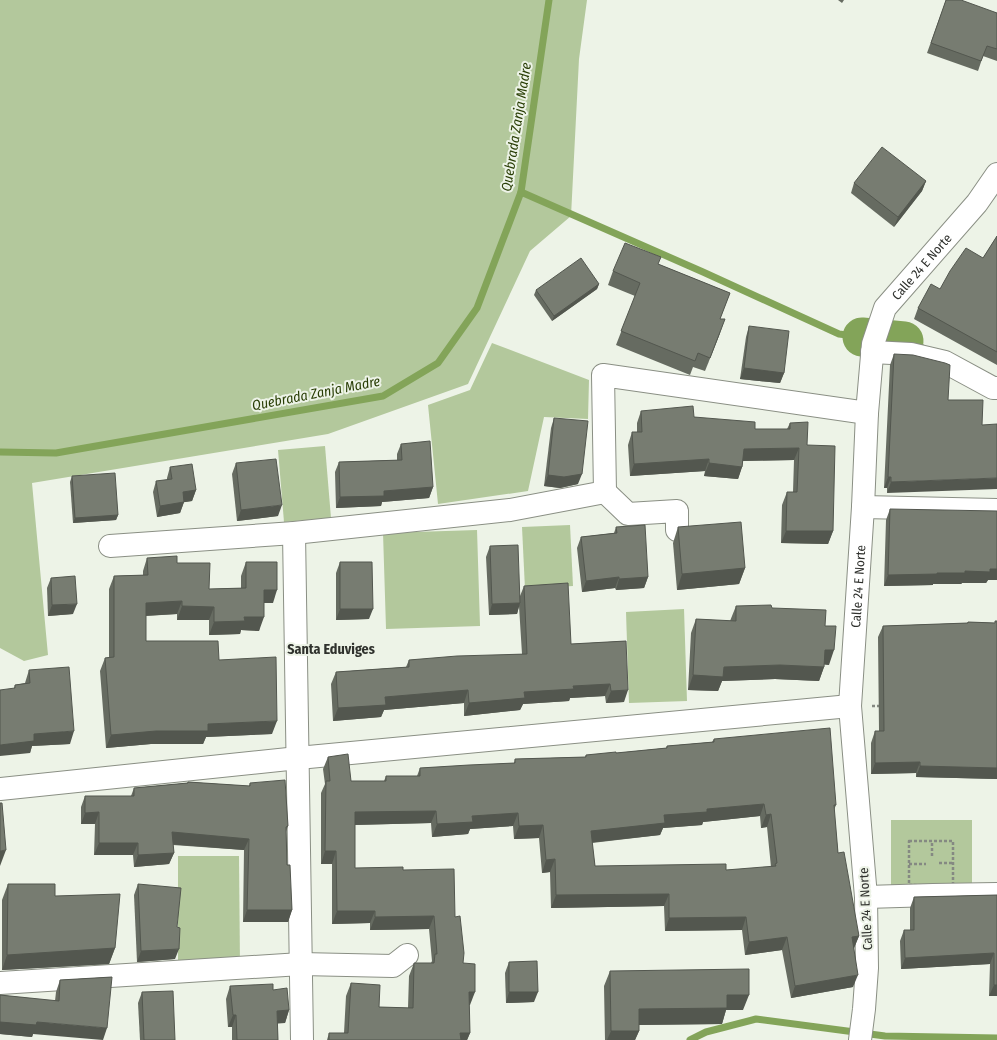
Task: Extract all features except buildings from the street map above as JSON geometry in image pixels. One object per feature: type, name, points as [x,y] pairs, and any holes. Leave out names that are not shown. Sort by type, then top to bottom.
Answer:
[{"type":"street","name":"Calle 24 E Norte","points":[[861,1030],[868,968],[866,897],[850,706],[872,348],[885,308],[977,203],[997,174]]},
{"type":"street","points":[[872,348],[911,354],[945,362],[993,388],[997,388]]},
{"type":"street","points":[[677,530],[677,511],[628,514],[605,492],[603,375],[867,413]]},
{"type":"street","points":[[110,546],[294,533],[510,510],[605,492]]},
{"type":"street","points":[[863,507],[997,510]]},
{"type":"street","points":[[294,533],[302,1040]]},
{"type":"street","points":[[0,789],[298,758],[850,706]]},
{"type":"street","points":[[866,897],[997,894]]},
{"type":"street","points":[[0,983],[301,964],[393,966],[407,955]]},
{"type":"path","points":[[850,706],[888,706]]},
{"type":"path","points":[[909,841],[953,841],[953,864],[953,886],[909,885],[909,841]]},
{"type":"path","points":[[932,841],[932,856]]},
{"type":"path","points":[[939,863],[953,864]]},
{"type":"path","points":[[909,864],[926,864]]},
{"type":"green space","points":[[0,0],[587,0],[579,59],[571,216],[530,251],[468,384],[328,434],[32,483],[48,655],[24,661],[0,648]]},
{"type":"green space","points":[[492,343],[589,380],[588,419],[544,417],[528,491],[438,504],[428,405],[470,390]]},
{"type":"green space","points":[[325,446],[331,518],[284,522],[278,450]]},
{"type":"green space","points":[[570,525],[573,586],[525,589],[522,527]]},
{"type":"green space","points":[[477,530],[480,626],[386,629],[383,533]]},
{"type":"green space","points":[[684,609],[687,701],[629,703],[626,612]]},
{"type":"green space","points":[[891,820],[972,820],[972,888],[891,889]]},
{"type":"green space","points":[[178,856],[239,856],[240,967],[178,967]]},
{"type":"waterway","name":"Quebrada Zanja Madre","points":[[0,452],[56,453],[383,396],[438,363],[477,308],[521,192],[549,0]]},
{"type":"waterway","points":[[521,192],[839,334],[862,337]]},
{"type":"waterway","points":[[862,337],[904,341]]},
{"type":"waterway","points":[[904,341],[911,342],[921,347]]},
{"type":"waterway","points":[[690,1040],[706,1032],[756,1019],[885,1036],[997,1038]]},
{"type":"district","name":"Santa Eduviges","points":[[331,649]]}]
